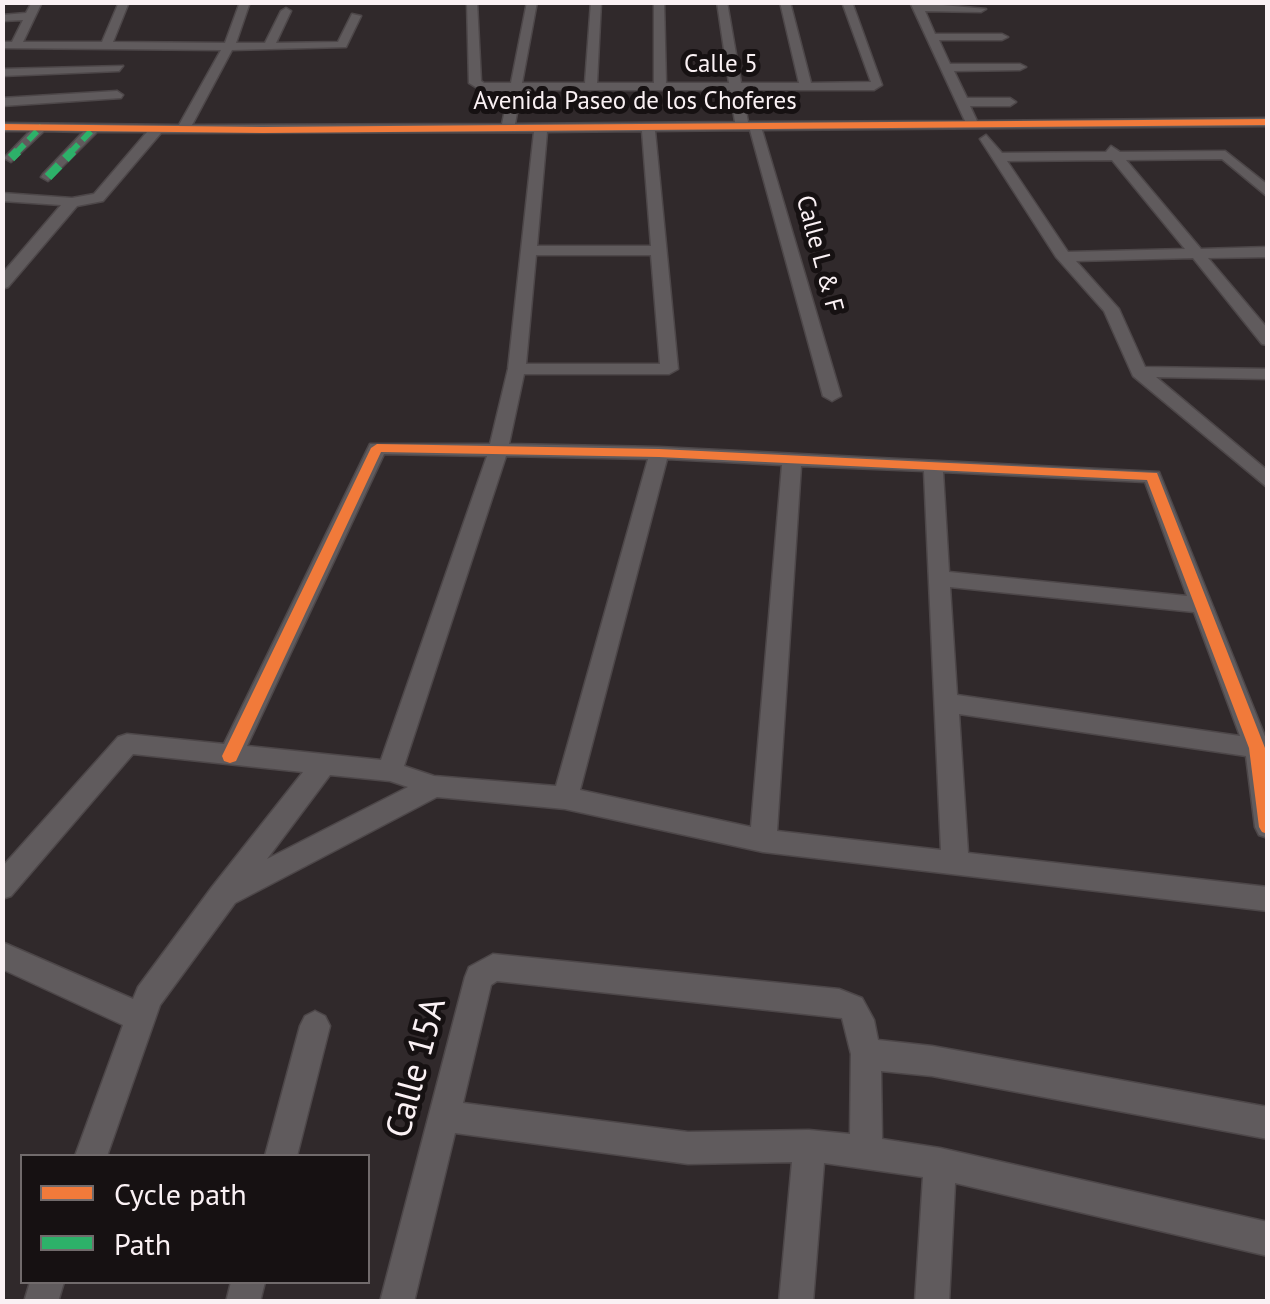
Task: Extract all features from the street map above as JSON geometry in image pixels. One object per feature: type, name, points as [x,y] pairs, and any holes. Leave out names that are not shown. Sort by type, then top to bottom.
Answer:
[{"type":"street","points":[[9,45],[37,2]]},
{"type":"street","points":[[107,44],[124,2]]},
{"type":"street","points":[[183,130],[230,44],[245,2]]},
{"type":"street","name":"Calle 5","points":[[472,2],[478,86],[877,84],[847,2]]},
{"type":"street","points":[[508,128],[532,2]]},
{"type":"street","points":[[590,87],[596,2]]},
{"type":"street","points":[[659,2],[660,87]]},
{"type":"street","name":"Calle L & F","points":[[722,2],[734,87],[832,396]]},
{"type":"street","points":[[785,2],[806,87]]},
{"type":"street","points":[[973,125],[916,5],[981,8]]},
{"type":"street","points":[[270,45],[286,11]]},
{"type":"street","points":[[2,18],[30,16]]},
{"type":"street","points":[[9,45],[342,45],[356,16]]},
{"type":"street","points":[[931,37],[1002,37]]},
{"type":"street","points":[[6,127],[67,44]]},
{"type":"street","points":[[946,68],[1020,67]]},
{"type":"street","points":[[2,74],[119,68]]},
{"type":"street","points":[[1000,83],[1016,115]]},
{"type":"street","points":[[2,102],[117,95]]},
{"type":"street","points":[[570,95],[678,97]]},
{"type":"street","points":[[962,102],[1010,102]]},
{"type":"street","points":[[568,118],[678,117],[679,127]]},
{"type":"street","name":"Avenida Paseo de los Choferes","points":[[6,127],[183,130],[1268,122]]},
{"type":"street","points":[[1094,124],[1268,340]]},
{"type":"street","points":[[11,158],[42,126]]},
{"type":"street","points":[[48,177],[95,128]]},
{"type":"street","points":[[390,772],[498,450],[517,369],[541,128]]},
{"type":"street","points":[[517,369],[669,369],[648,128]]},
{"type":"street","points":[[2,197],[87,202],[104,194],[156,130]]},
{"type":"street","points":[[986,138],[1064,257],[1111,309],[1138,372],[1268,482]]},
{"type":"street","points":[[998,157],[1225,155],[1268,194]]},
{"type":"street","points":[[2,284],[72,202]]},
{"type":"street","points":[[530,251],[659,250]]},
{"type":"street","points":[[1064,257],[1268,252]]},
{"type":"street","points":[[1138,372],[1268,374]]},
{"type":"street","points":[[230,756],[378,448],[659,453],[1152,476],[1256,748],[1268,827]]},
{"type":"street","points":[[565,798],[659,453]]},
{"type":"street","points":[[763,841],[792,460]]},
{"type":"street","points":[[933,466],[955,863]]},
{"type":"street","points":[[939,578],[1202,605]]},
{"type":"street","points":[[946,703],[1256,748]]},
{"type":"street","points":[[2,887],[127,744],[390,772],[434,786],[565,798],[763,841],[1268,899]]},
{"type":"street","points":[[92,1154],[148,997],[323,765]]},
{"type":"street","points":[[222,896],[434,786]]},
{"type":"street","points":[[2,955],[140,1017]]},
{"type":"street","name":"Calle 15A","points":[[397,1302],[442,1116],[484,971],[493,967],[840,1003],[852,1008],[859,1020],[866,1054]]},
{"type":"street","points":[[282,1154],[315,1026]]},
{"type":"street","points":[[866,1152],[866,1054],[950,1064],[1268,1124]]},
{"type":"street","points":[[442,1116],[688,1148],[809,1146],[866,1152],[940,1164],[1268,1239]]},
{"type":"street","points":[[796,1302],[809,1146]]},
{"type":"street","points":[[932,1302],[940,1164]]},
{"type":"marked path","points":[[11,158],[42,126]]},
{"type":"marked path","points":[[48,177],[95,127]]},
{"type":"cycle path","points":[[2,127],[263,130],[1268,122]]},
{"type":"cycle path","points":[[230,756],[377,448],[659,453],[1152,476],[1257,748],[1268,827]]}]
